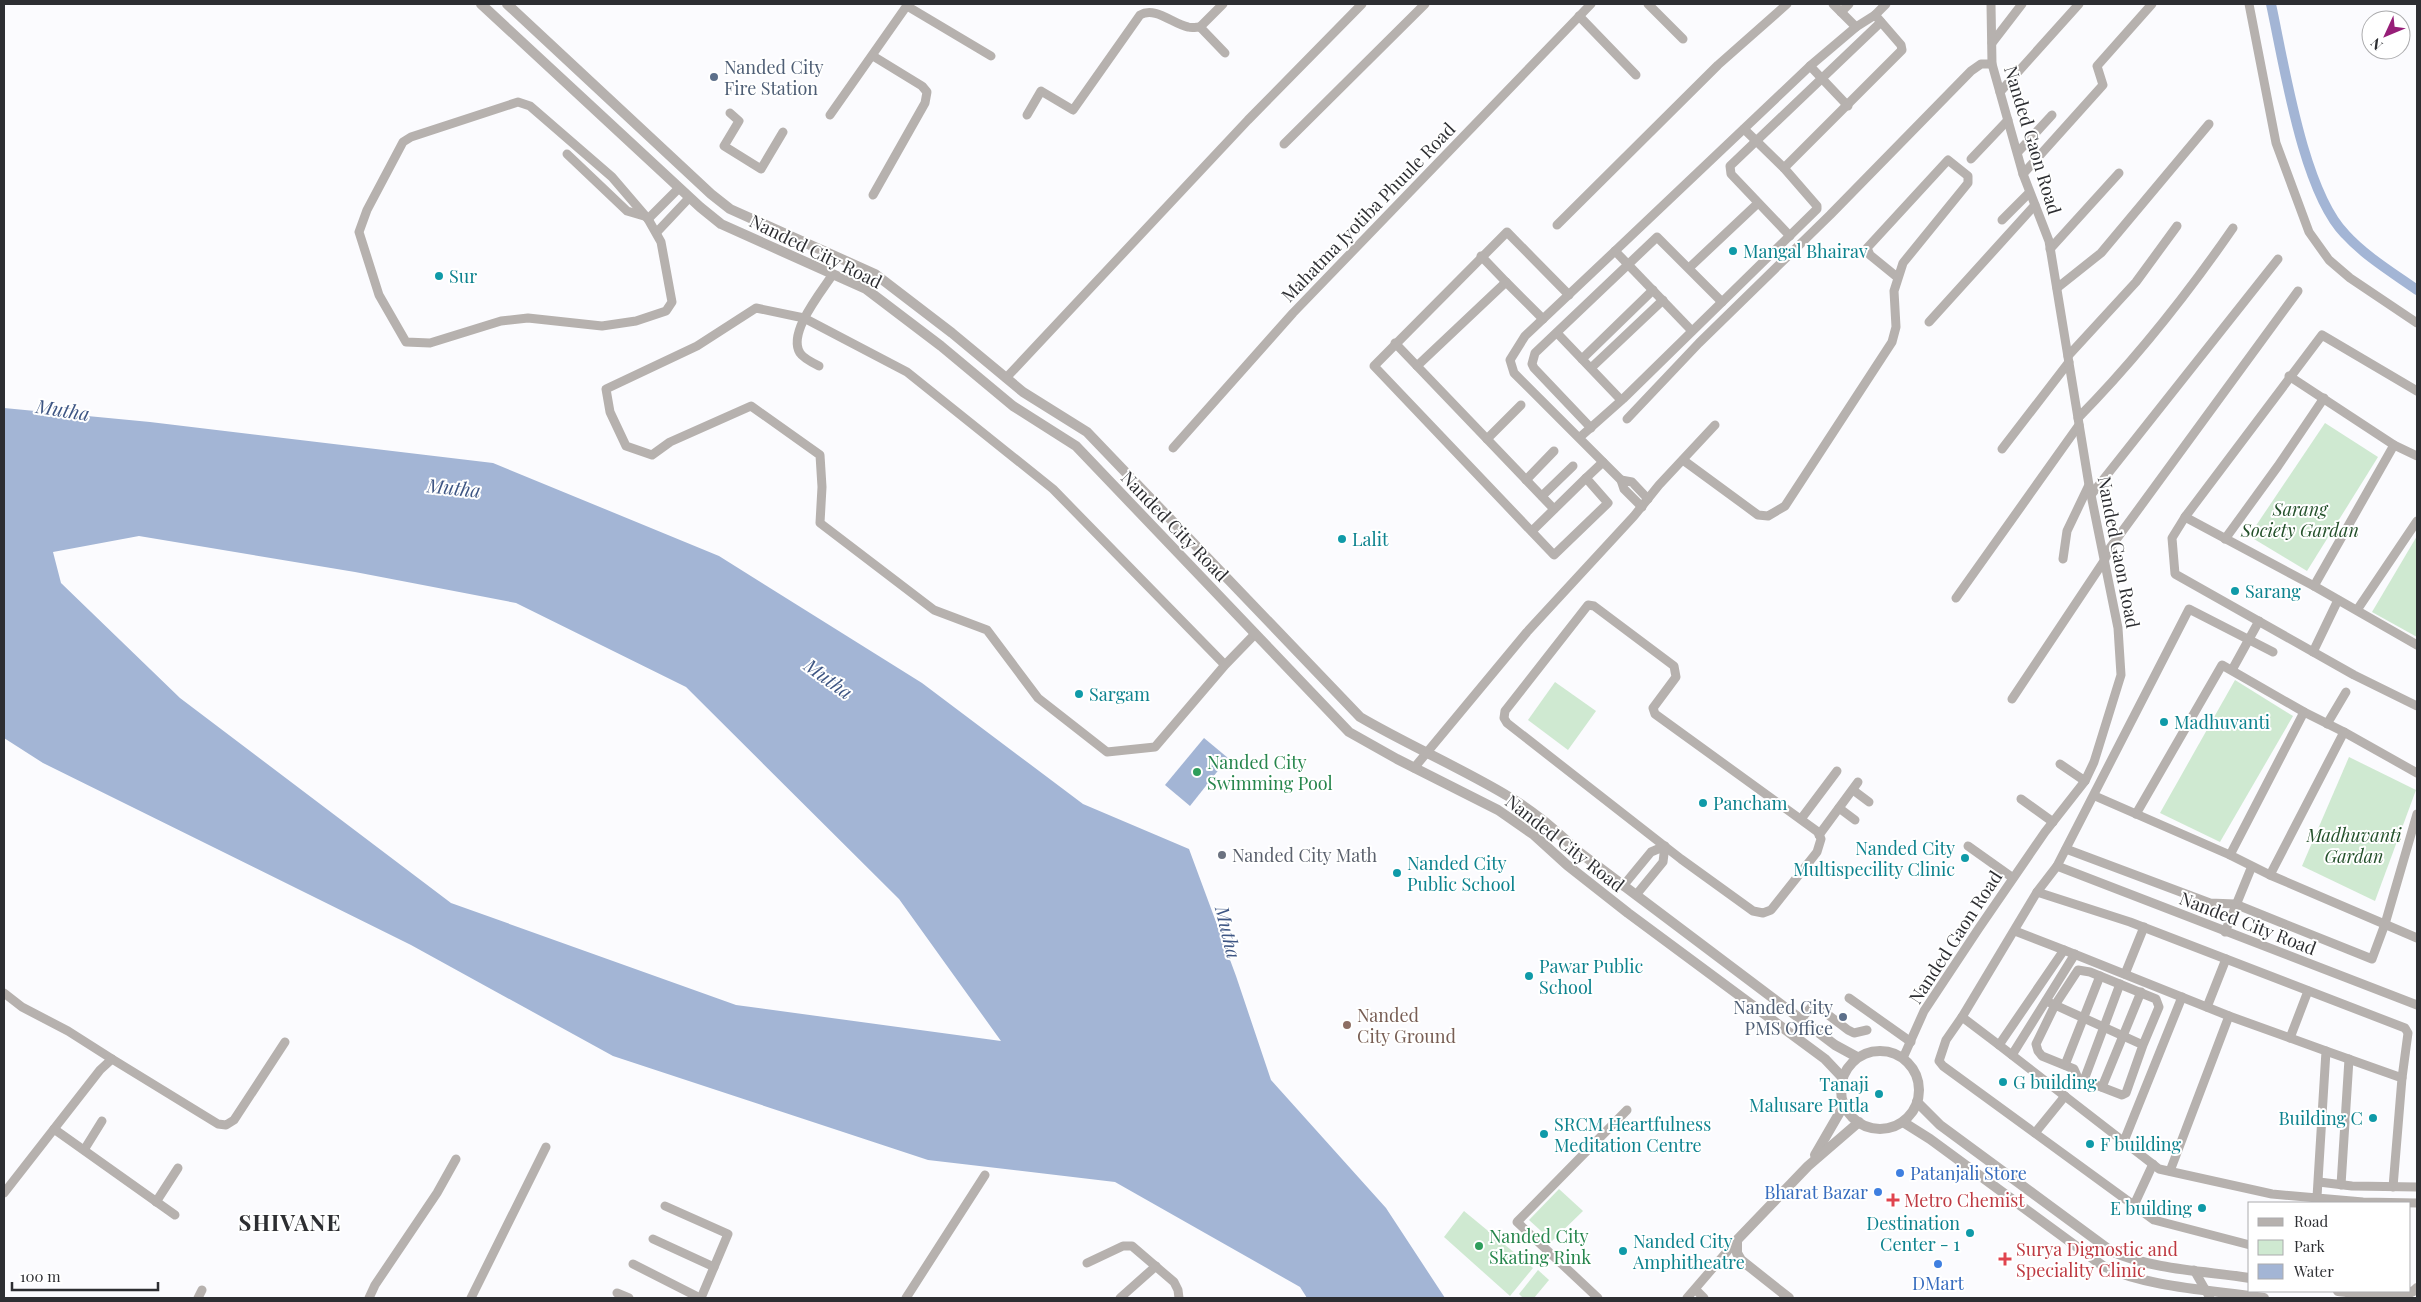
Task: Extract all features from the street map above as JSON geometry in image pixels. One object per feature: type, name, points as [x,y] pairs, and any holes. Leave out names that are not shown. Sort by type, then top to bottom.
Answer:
[{"type":"street","name":"Nanded City Road","points":[[481,4],[689,198],[721,224],[866,289],[1013,406],[1076,446],[1349,732],[1414,768],[1498,810],[1534,835],[1567,865],[1628,913],[1825,1059],[1842,1077]]},
{"type":"street","name":"Nanded City Road","points":[[507,4],[711,194],[730,208],[875,274],[952,333],[1023,392],[1087,432],[1360,717],[1424,754],[1507,795],[1545,821],[1578,852],[1801,1020],[1835,1045],[1857,1057]]},
{"type":"street","points":[[1027,115],[1041,91],[1073,110],[1144,12],[1155,13],[1189,28],[1200,27],[1223,4]]},
{"type":"street","points":[[1006,378],[1248,120],[1362,4]]},
{"type":"street","points":[[1284,144],[1425,4]]},
{"type":"street","name":"Mahatma Jyotiba Phuule Road","points":[[1173,448],[1293,313],[1591,4]]},
{"type":"street","points":[[1648,4],[1683,39]]},
{"type":"street","points":[[1557,226],[1718,65],[1787,4]]},
{"type":"street","points":[[1833,4],[1856,27]]},
{"type":"street","points":[[1840,12],[1848,4]]},
{"type":"street","points":[[1790,236],[1757,204],[1731,174],[1729,169],[1822,78],[1878,18],[1886,4]]},
{"type":"street","name":"Nanded Gaon Road","points":[[1903,1058],[1924,1011],[2013,878],[2085,781],[2094,762],[2121,675],[2118,628],[2089,485],[2050,249],[2023,174],[1992,64],[1991,4]]},
{"type":"street","points":[[1992,43],[2022,4]]},
{"type":"street","points":[[2000,92],[2079,4]]},
{"type":"street","points":[[2023,174],[2103,85],[2097,66],[2152,4]]},
{"type":"street","points":[[2250,4],[2276,143],[2309,232],[2329,260],[2350,278],[2417,323]]},
{"type":"street","points":[[830,115],[907,5],[991,56]]},
{"type":"street","points":[[1579,16],[1636,75]]},
{"type":"street","points":[[1642,506],[1624,489],[1621,480],[1514,373],[1510,360],[1525,336],[1810,66],[1856,27],[1878,18]]},
{"type":"street","points":[[1784,168],[1902,50],[1901,46],[1878,18]]},
{"type":"street","points":[[1200,27],[1226,53]]},
{"type":"street","points":[[873,56],[922,86],[927,92],[925,103],[873,195]]},
{"type":"street","points":[[1627,419],[1699,343],[1830,215],[1971,71],[1981,64],[1992,64]]},
{"type":"street","points":[[1810,66],[1848,106]]},
{"type":"street","points":[[518,102],[530,106],[612,177],[657,232],[664,253],[672,302],[666,311],[636,321],[602,326],[528,318],[501,321],[430,343],[418,344],[406,342],[398,331],[380,295],[359,232],[367,210],[403,142],[411,137],[518,102]]},
{"type":"street","points":[[730,113],[740,121],[724,146],[761,169],[783,132]]},
{"type":"street","points":[[2018,152],[2052,115]]},
{"type":"street","points":[[1971,159],[2008,120]]},
{"type":"street","points":[[2057,288],[2101,253],[2209,124]]},
{"type":"street","points":[[1579,438],[1621,400],[1818,208],[1784,168],[1744,129]]},
{"type":"street","points":[[567,154],[627,211],[646,218]]},
{"type":"street","points":[[1683,460],[1758,515],[1768,516],[1785,506],[1853,399],[1892,342],[1896,328],[1894,291],[1903,262],[1968,183],[1968,176],[1948,160],[1866,248],[1870,255],[1897,277]]},
{"type":"street","points":[[2050,249],[2119,173]]},
{"type":"street","points":[[646,218],[679,188]]},
{"type":"street","points":[[2002,220],[2030,193]]},
{"type":"street","points":[[657,232],[689,198]]},
{"type":"street","points":[[1690,268],[1757,204]]},
{"type":"street","points":[[1929,322],[2034,205]]},
{"type":"street","points":[[2002,448],[2068,359],[2136,282],[2177,226]]},
{"type":"street","points":[[1956,598],[2079,422],[2145,346],[2201,274],[2233,228]]},
{"type":"street","points":[[1569,295],[1508,232],[1481,256],[1374,364],[1374,367],[1556,555],[1608,503],[1586,478]]},
{"type":"street","points":[[1591,428],[1532,364],[1535,353],[1657,237],[1722,302]]},
{"type":"street","points":[[1615,251],[1692,331]]},
{"type":"street","points":[[1481,256],[1543,319]]},
{"type":"street","points":[[2091,495],[2278,259]]},
{"type":"street","points":[[819,366],[800,354],[796,344],[797,335],[804,318],[833,274]]},
{"type":"street","points":[[1417,366],[1506,282]]},
{"type":"street","points":[[1582,359],[1653,290]]},
{"type":"street","points":[[2012,699],[2104,561],[2110,548],[2298,291]]},
{"type":"street","points":[[1591,368],[1663,300]]},
{"type":"street","points":[[1225,665],[1053,489],[907,372],[804,318],[756,308],[697,346],[606,389],[610,412],[626,446],[652,455],[670,442],[751,406],[765,415],[820,455],[820,523],[934,610],[987,630],[1038,698],[1107,752],[1155,747],[1225,665],[1255,634]]},
{"type":"street","points":[[1557,333],[1621,400]]},
{"type":"street","points":[[2417,391],[2322,335],[2289,376],[2185,517],[2172,538],[2176,574],[2313,652],[2417,706]]},
{"type":"street","points":[[1395,343],[1554,509]]},
{"type":"street","points":[[2289,376],[2394,445],[2417,456]]},
{"type":"street","points":[[2225,539],[2324,398]]},
{"type":"street","points":[[1487,438],[1521,405]]},
{"type":"street","points":[[1054,432],[1062,417]]},
{"type":"street","points":[[1414,768],[1451,721],[1473,699],[1527,632],[1715,424]]},
{"type":"street","points":[[2314,586],[2394,445]]},
{"type":"street","points":[[1526,480],[1554,451]]},
{"type":"street","points":[[1532,531],[1603,462]]},
{"type":"street","points":[[1542,496],[1573,466]]},
{"type":"street","points":[[1621,480],[1632,482],[1648,499]]},
{"type":"street","points":[[2063,559],[2067,531],[2089,485]]},
{"type":"street","points":[[2185,517],[2314,586],[2417,646]]},
{"type":"street","points":[[2357,610],[2417,521]]},
{"type":"street","points":[[2313,652],[2338,600]]},
{"type":"street","points":[[1588,605],[1594,606],[1674,666],[1676,677],[1653,708],[1655,714],[1801,820],[1819,835],[1821,839],[1817,852],[1771,910],[1763,914],[1753,911],[1513,730],[1504,718],[1505,711],[1588,605]]},
{"type":"street","points":[[2248,1244],[2154,1220],[1943,1066],[1939,1061],[1946,1040],[2015,931],[2037,892],[2057,866],[2095,796],[2189,609],[2249,638],[2273,652]]},
{"type":"street","points":[[2232,670],[2259,621]]},
{"type":"street","points":[[2136,814],[2222,665],[2304,712],[2417,772]]},
{"type":"street","points":[[2327,724],[2346,692]]},
{"type":"street","points":[[2230,855],[2304,712]]},
{"type":"street","points":[[2270,875],[2344,732]]},
{"type":"street","points":[[2060,764],[2085,781]]},
{"type":"street","points":[[1801,820],[1837,771]]},
{"type":"street","points":[[1819,835],[1856,786],[1869,802]]},
{"type":"street","points":[[2095,796],[2230,855],[2270,875],[2417,938]]},
{"type":"street","points":[[2021,799],[2053,822]]},
{"type":"street","points":[[1839,808],[1855,820]]},
{"type":"street","points":[[2066,849],[2210,904],[2235,904],[2372,959],[2385,924],[2417,814]]},
{"type":"street","points":[[1623,886],[1651,852],[1665,846]]},
{"type":"street","points":[[1636,895],[1664,862],[1665,846]]},
{"type":"street","points":[[1968,846],[2013,878]]},
{"type":"street","name":"Nanded City Road","points":[[2057,866],[2417,1005]]},
{"type":"street","points":[[2226,932],[2235,904],[2252,866]]},
{"type":"street","points":[[2037,892],[2144,927],[2406,1028],[2408,1033],[2402,1078],[2393,1187]]},
{"type":"street","points":[[2125,974],[2144,927]]},
{"type":"street","points":[[2015,931],[2229,1016],[2402,1078]]},
{"type":"street","points":[[1999,1045],[2064,950]]},
{"type":"street","points":[[2012,1055],[2075,954]]},
{"type":"street","points":[[2207,1007],[2226,959]]},
{"type":"street","points":[[2078,970],[2120,984],[2156,999],[2159,1007],[2126,1093],[2122,1095],[2078,1078],[2074,1069],[2042,1056],[2036,1044],[2055,1005],[2078,970]]},
{"type":"street","points":[[2065,1066],[2100,976]]},
{"type":"street","points":[[2084,1080],[2120,984]]},
{"type":"street","points":[[2290,1038],[2308,990]]},
{"type":"street","points":[[2102,1087],[2141,992]]},
{"type":"street","points":[[4,993],[22,1007],[68,1031],[218,1124],[226,1126],[234,1120],[285,1042]]},
{"type":"street","points":[[2124,1141],[2182,997]]},
{"type":"street","points":[[1849,998],[1911,1042]]},
{"type":"street","points":[[2046,1001],[2144,1045]]},
{"type":"street","points":[[1801,1020],[1814,1004],[1854,1033],[1867,1030]]},
{"type":"street","points":[[2170,1171],[2229,1016]]},
{"type":"street","points":[[1962,1017],[2160,1168],[2272,1194],[2354,1202]]},
{"type":"street","points":[[1880,1050],[1892,1052],[1903,1058],[1912,1067],[1918,1078],[1917,1102],[1912,1113],[1903,1122],[1892,1127],[1880,1129],[1867,1127],[1848,1112],[1844,1105],[1840,1089],[1842,1077],[1848,1066],[1857,1057],[1868,1052],[1880,1050]]},
{"type":"street","points":[[2317,1197],[2326,1051]]},
{"type":"street","points":[[4,1193],[100,1070],[112,1059]]},
{"type":"street","points":[[2341,1185],[2349,1059]]},
{"type":"street","points":[[2035,1133],[2065,1096]]},
{"type":"street","points":[[1917,1102],[1940,1125],[2112,1251],[2129,1259],[2248,1278]]},
{"type":"street","points":[[1808,1166],[1844,1105]]},
{"type":"street","points":[[1598,1298],[1517,1222],[1627,1110]]},
{"type":"street","points":[[84,1150],[102,1120]]},
{"type":"street","points":[[1687,1298],[1738,1240],[1808,1166],[1859,1122]]},
{"type":"street","points":[[1903,1122],[1930,1139],[2103,1266],[2124,1276],[2264,1298]]},
{"type":"street","points":[[54,1128],[175,1215]]},
{"type":"street","points":[[472,1298],[546,1147]]},
{"type":"street","points":[[371,1297],[375,1285],[437,1193],[456,1159]]},
{"type":"street","points":[[2134,1205],[2153,1164]]},
{"type":"street","points":[[156,1202],[178,1168]]},
{"type":"street","points":[[906,1298],[985,1175]]},
{"type":"street","points":[[2319,1182],[2341,1185],[2417,1187]]},
{"type":"street","points":[[2270,1202],[2272,1194]]},
{"type":"street","points":[[632,1264],[701,1298],[728,1234],[665,1206]]},
{"type":"street","points":[[653,1239],[714,1267]]},
{"type":"street","points":[[1738,1240],[1737,1253],[1742,1260],[1789,1298]]},
{"type":"street","points":[[1087,1262],[1128,1245],[1139,1250],[1177,1286],[1178,1298]]},
{"type":"street","points":[[1120,1298],[1156,1266]]},
{"type":"street","points":[[2194,1270],[2210,1298]]},
{"type":"street","points":[[2351,1292],[2403,1296],[2414,1292],[2417,1288]]},
{"type":"street","points":[[1696,1290],[1704,1298]]},
{"type":"street","points":[[617,1293],[629,1298]]},
{"type":"green space","name":"Sarang Society Gardan","points":[[2325,423],[2378,457],[2307,571],[2249,536]]},
{"type":"green space","name":"Sarang Society Gardan","points":[[2417,536],[2417,637],[2372,612]]},
{"type":"green space","points":[[2235,680],[2293,716],[2220,842],[2160,813]]},
{"type":"green space","points":[[1555,682],[1596,711],[1568,750],[1528,720]]},
{"type":"green space","name":"Madhuvanti Gardan","points":[[2349,757],[2416,790],[2375,901],[2302,866]]},
{"type":"green space","points":[[1559,1189],[1583,1211],[1552,1241],[1529,1220]]},
{"type":"green space","name":"Nanded City Skating Rink","points":[[1464,1211],[1533,1268],[1510,1296],[1444,1237]]},
{"type":"green space","points":[[1538,1270],[1549,1280],[1534,1298],[1523,1298],[1519,1294]]},
{"type":"water","name":"Mutha","points":[[4,408],[150,422],[493,463],[719,556],[922,683],[1083,804],[1189,849],[1236,976],[1271,1080],[1386,1208],[1445,1298],[1307,1298],[1300,1287],[1115,1182],[928,1160],[613,1056],[411,945],[43,763],[4,738]],"holes":[[[139,536],[355,572],[516,603],[686,687],[899,899],[1001,1041],[736,1005],[451,903],[180,698],[61,583],[53,552]]]},
{"type":"water","name":"Nanded City Swimming Pool","points":[[1204,738],[1228,758],[1190,806],[1165,785]]},
{"type":"waterway","points":[[2271,4],[2297,125],[2318,188],[2330,214],[2345,234],[2361,250],[2417,290]]},
{"type":"place","name":"Nanded City Fire Station","points":[[714,77]]},
{"type":"place","name":"Mangal Bhairav","points":[[1733,251]]},
{"type":"place","name":"Sur","points":[[439,276]]},
{"type":"place","name":"Lalit","points":[[1342,539]]},
{"type":"place","name":"Sarang","points":[[2235,591]]},
{"type":"place","name":"Sargam","points":[[1079,694]]},
{"type":"place","name":"Madhuvanti","points":[[2164,722]]},
{"type":"place","name":"Nanded City Swimming Pool","points":[[1197,772]]},
{"type":"place","name":"Pancham","points":[[1703,803]]},
{"type":"place","name":"Nanded City Math","points":[[1222,855]]},
{"type":"place","name":"Nanded City Multispecility Clinic","points":[[1965,858]]},
{"type":"place","name":"Nanded City Public School","points":[[1397,873]]},
{"type":"place","name":"Pawar Public School","points":[[1529,976]]},
{"type":"place","name":"Nanded City PMS Office","points":[[1843,1017]]},
{"type":"place","name":"Nanded City Ground","points":[[1347,1025]]},
{"type":"place","name":"G building","points":[[2003,1082]]},
{"type":"place","name":"Tanaji Malusare Putla","points":[[1879,1094]]},
{"type":"place","name":"Building C","points":[[2373,1118]]},
{"type":"place","name":"SRCM Heartfulness Meditation Centre","points":[[1544,1134]]},
{"type":"place","name":"F building","points":[[2090,1144]]},
{"type":"place","name":"Patanjali Store","points":[[1900,1173]]},
{"type":"place","name":"Bharat Bazar","points":[[1878,1192]]},
{"type":"place","name":"Metro Chemist","points":[[1893,1200]]},
{"type":"place","name":"E building","points":[[2202,1208]]},
{"type":"place","name":"Destination Center - 1","points":[[1970,1233]]},
{"type":"place","name":"Nanded City Skating Rink","points":[[1479,1246]]},
{"type":"place","name":"Nanded City Amphitheatre","points":[[1623,1251]]},
{"type":"place","name":"Surya Dignostic and Speciality Clinic","points":[[2005,1259]]},
{"type":"place","name":"DMart","points":[[1938,1264]]},
{"type":"district","name":"SHIVANE","points":[[290,1222]]}]
